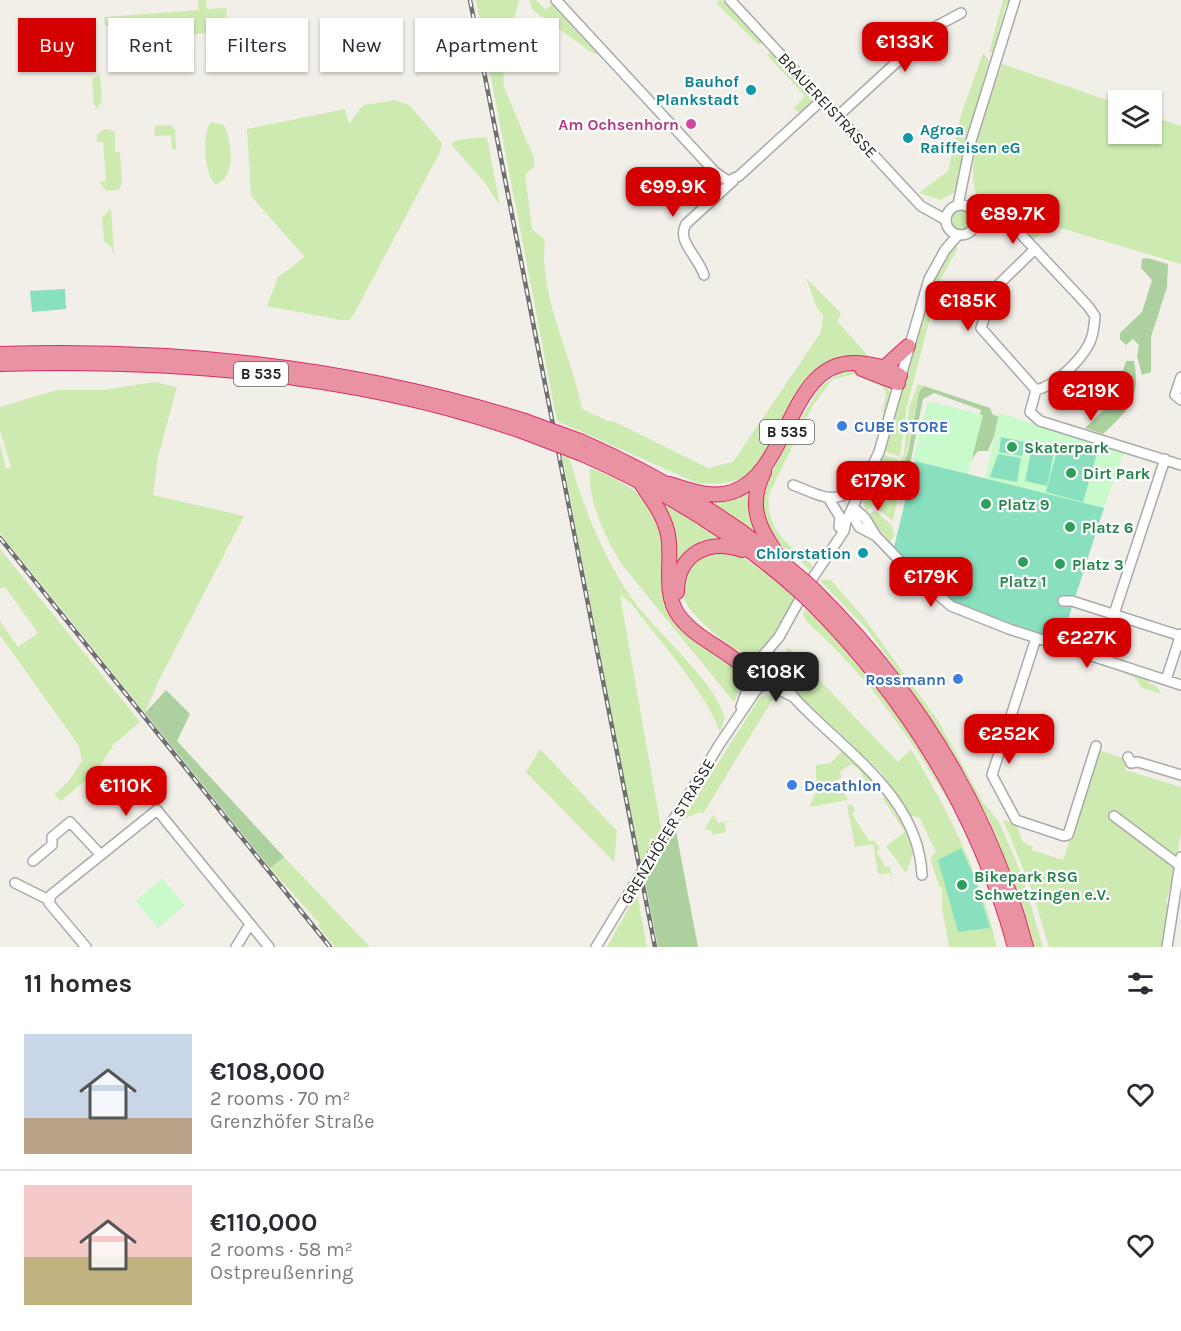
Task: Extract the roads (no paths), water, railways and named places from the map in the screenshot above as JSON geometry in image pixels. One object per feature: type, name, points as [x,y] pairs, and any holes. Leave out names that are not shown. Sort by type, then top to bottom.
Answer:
[{"type":"highway","points":[[885,367],[901,355],[908,346]]},
{"type":"highway","name":"B 535","points":[[0,354],[171,355],[279,366],[421,392],[581,447],[669,484],[711,495],[731,493],[743,487],[765,463],[812,383],[822,372],[845,362],[885,367],[899,380]]},
{"type":"highway","name":"B 535","points":[[0,364],[131,364],[278,376],[420,403],[526,427]]},
{"type":"highway","name":"B 535","points":[[800,585],[759,526],[755,499],[762,478],[814,388],[828,373],[849,367],[899,380]]},
{"type":"highway","name":"B 535","points":[[581,447],[703,519],[800,585],[889,672],[945,753],[988,839],[1008,890],[1026,947]]},
{"type":"highway","name":"B 535","points":[[639,481],[657,507],[668,532],[669,593],[678,615],[690,629],[753,668]]},
{"type":"highway","name":"B 535","points":[[669,484],[719,515],[783,563]]},
{"type":"highway","name":"B 535","points":[[753,668],[685,612],[680,602],[677,583],[684,563],[703,548],[722,544],[755,555]]},
{"type":"highway","name":"B 535","points":[[813,597],[861,654],[935,758],[977,839],[1003,907],[1015,947]]},
{"type":"street","points":[[556,0],[715,172],[724,179],[733,181]]},
{"type":"street","name":"BRAUEREISTRASSE","points":[[730,0],[927,210],[950,224]]},
{"type":"street","points":[[976,223],[968,234],[950,224],[962,206],[971,141],[1015,0]]},
{"type":"street","points":[[838,116],[935,27],[961,13]]},
{"type":"street","points":[[704,275],[699,259],[682,238],[681,231],[822,100]]},
{"type":"street","points":[[962,206],[973,211],[976,223]]},
{"type":"street","points":[[976,223],[1000,224],[1017,230],[1095,316],[1089,344],[1075,362],[1046,388],[1036,390]]},
{"type":"street","name":"GRENZHÖFER STRASSE","points":[[739,715],[753,668],[779,637],[830,550],[877,457],[908,346],[929,279],[945,250],[950,224]]},
{"type":"street","points":[[1035,249],[994,289],[981,328],[1036,390]]},
{"type":"street","points":[[1181,377],[1175,395],[1181,400]]},
{"type":"street","points":[[1036,390],[1030,412],[1040,421],[1181,465]]},
{"type":"street","points":[[1114,614],[1165,459]]},
{"type":"street","points":[[793,485],[829,499],[843,497],[865,481]]},
{"type":"street","points":[[829,499],[843,526],[860,527]]},
{"type":"street","points":[[852,509],[854,522],[876,536],[951,606],[1036,638],[1181,685]]},
{"type":"street","points":[[852,509],[872,525],[876,536]]},
{"type":"street","points":[[1063,601],[1072,601],[1181,635],[1166,680]]},
{"type":"street","name":"GRENZHÖFER STRASSE","points":[[596,947],[739,715],[764,685],[773,668],[779,637]]},
{"type":"street","points":[[1036,638],[992,776],[1016,820],[1064,836],[1068,835],[1096,746]]},
{"type":"street","points":[[753,668],[773,668],[795,699],[859,759],[888,791],[910,825],[921,850],[922,875]]},
{"type":"street","points":[[753,668],[764,685],[795,699]]},
{"type":"street","points":[[1128,757],[1131,763],[1138,762],[1181,775]]},
{"type":"street","points":[[49,900],[51,895],[157,810],[269,947]]},
{"type":"street","points":[[1114,816],[1180,861],[1167,947]]},
{"type":"street","points":[[33,861],[52,845],[52,837],[70,822],[101,855]]},
{"type":"street","points":[[15,882],[49,900],[86,947]]},
{"type":"street","points":[[236,947],[250,924]]},
{"type":"railway","points":[[470,0],[655,947]]},
{"type":"railway","points":[[0,538],[330,947]]},
{"type":"place","name":"Bauhof Plankstadt","points":[[751,90]]},
{"type":"place","name":"Am Ochsenhorn","points":[[691,124]]},
{"type":"place","name":"Agroa Raiffeisen eG","points":[[908,138]]},
{"type":"place","name":"CUBE STORE","points":[[842,426]]},
{"type":"place","name":"Skaterpark","points":[[1012,447]]},
{"type":"place","name":"Dirt Park","points":[[1071,473]]},
{"type":"place","name":"Platz 9","points":[[986,504]]},
{"type":"place","name":"Platz 6","points":[[1070,527]]},
{"type":"place","name":"Chlorstation","points":[[863,553]]},
{"type":"place","name":"Platz 1","points":[[1023,562]]},
{"type":"place","name":"Platz 3","points":[[1060,564]]},
{"type":"place","name":"Rossmann","points":[[958,679]]},
{"type":"place","name":"Decathlon","points":[[792,785]]},
{"type":"place","name":"Bikepark RSG Schwetzingen e.V.","points":[[962,885]]}]
